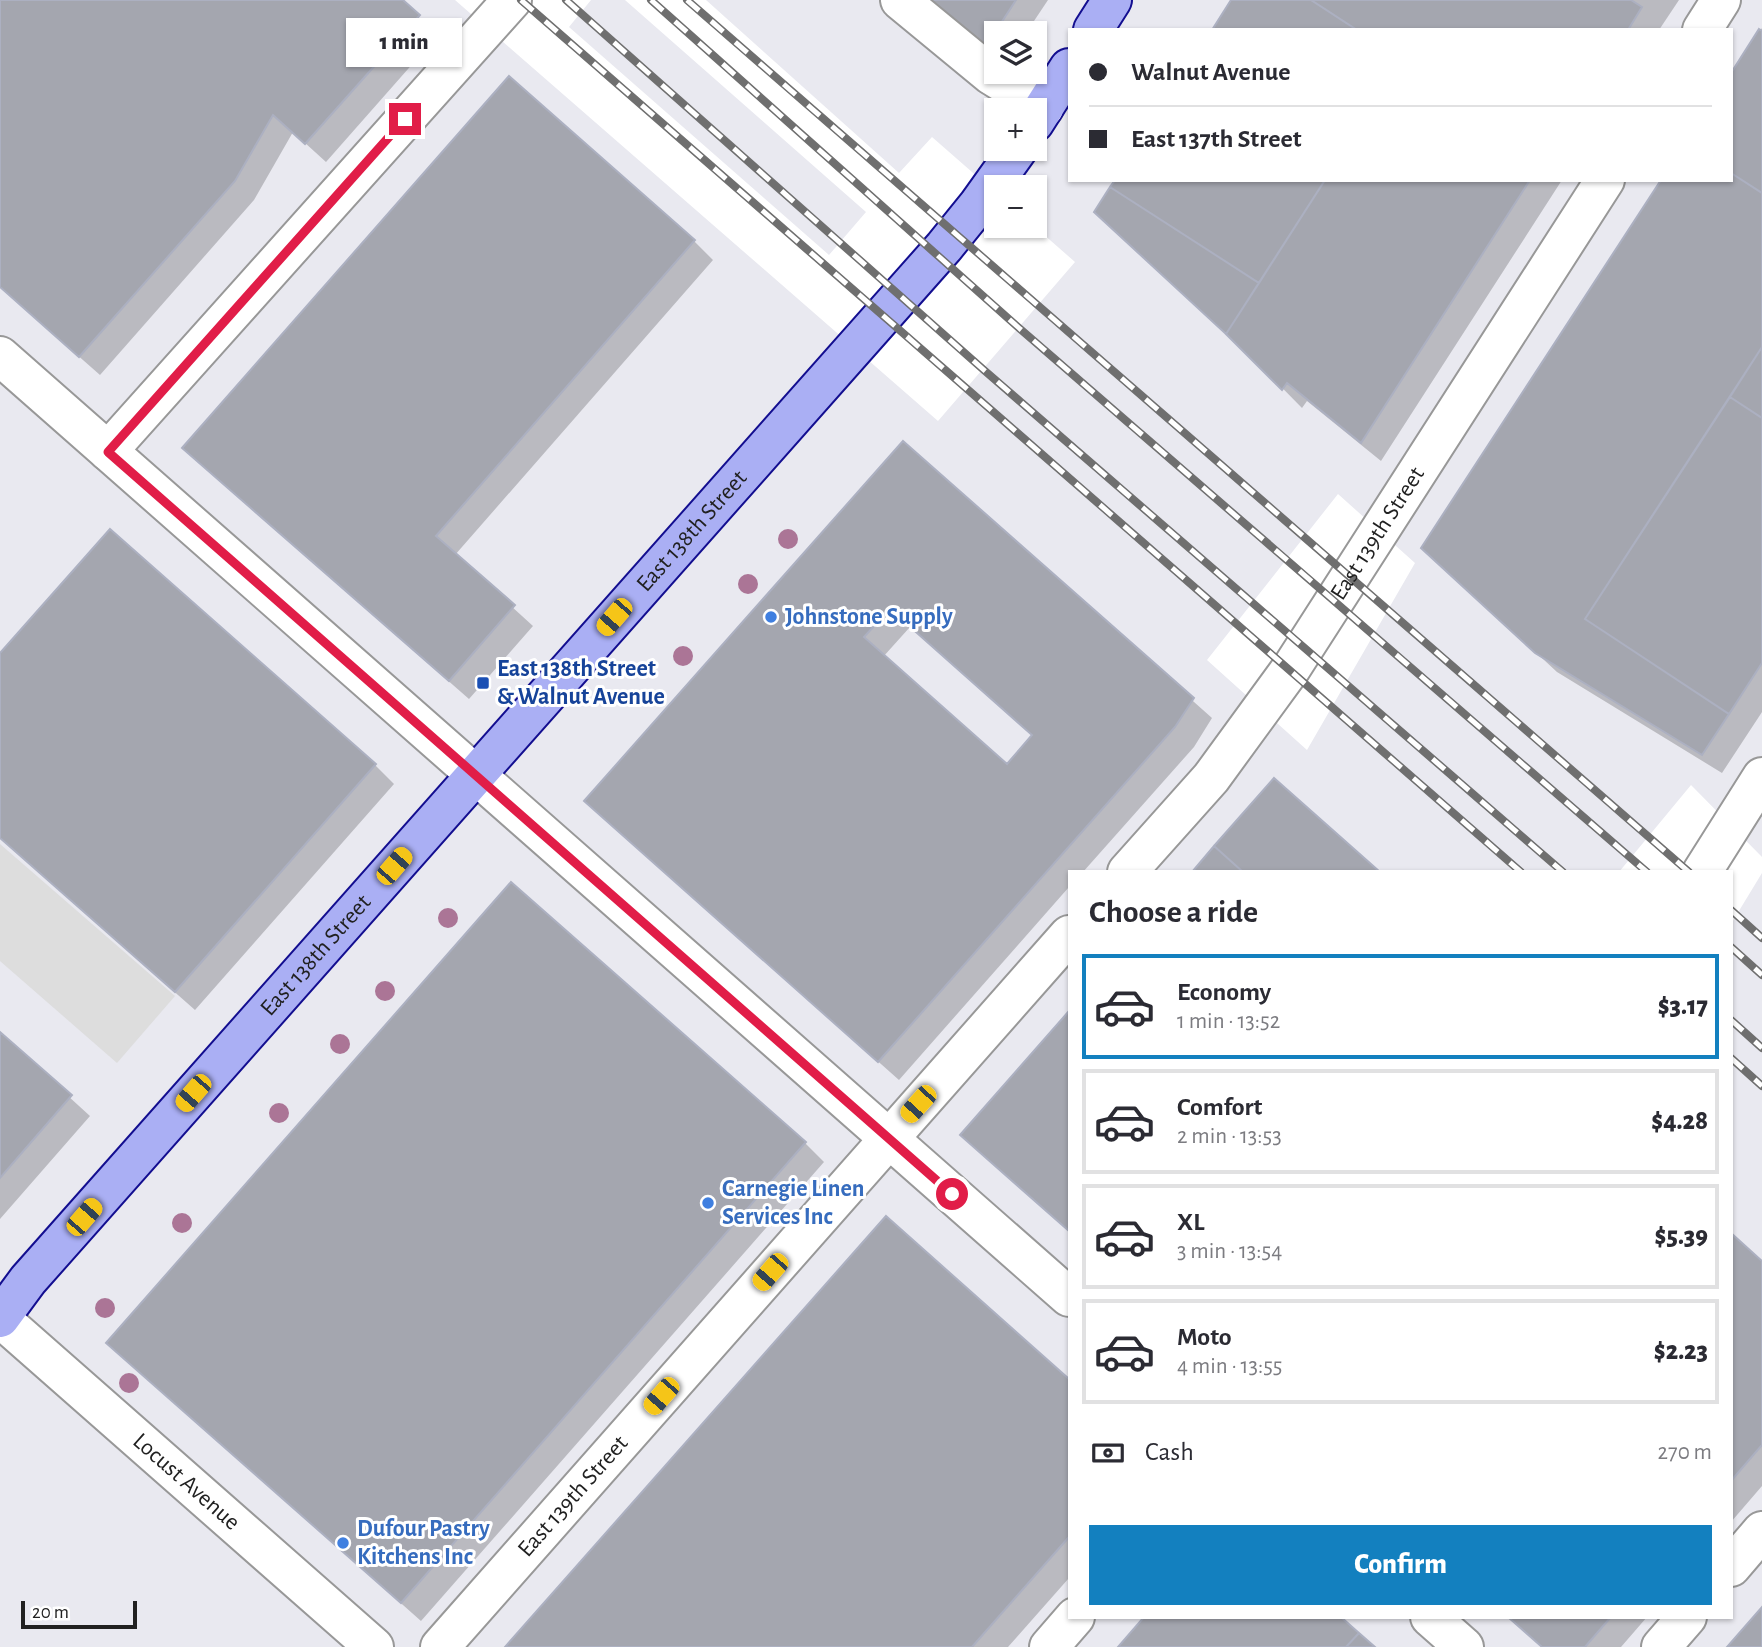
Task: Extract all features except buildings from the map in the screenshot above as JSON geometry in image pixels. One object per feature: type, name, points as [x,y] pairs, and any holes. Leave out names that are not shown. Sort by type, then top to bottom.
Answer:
[{"type":"main road","points":[[1094,28],[1112,0]]},
{"type":"main road","points":[[1047,102],[1068,70]]},
{"type":"main road","name":"East 138th Street","points":[[0,1318],[28,1280],[944,247],[1009,161]]},
{"type":"street","points":[[108,452],[512,0]]},
{"type":"street","points":[[900,0],[1019,98]]},
{"type":"street","points":[[1703,28],[1721,0]]},
{"type":"street","name":"East 139th Street","points":[[1128,870],[1218,769],[1284,678],[1604,182]]},
{"type":"street","points":[[0,356],[1068,1296]]},
{"type":"street","points":[[1703,870],[1762,777]]},
{"type":"street","name":"East 139th Street","points":[[440,1647],[1068,936]]},
{"type":"street","name":"Locust Avenue","points":[[0,1318],[374,1647]]},
{"type":"street","points":[[1733,1565],[1762,1531]]},
{"type":"street","points":[[1049,1647],[1073,1619]]},
{"type":"street","points":[[1432,1619],[1464,1647]]},
{"type":"street","points":[[1661,1647],[1685,1619]]},
{"type":"shaded area","points":[[0,844],[175,996],[117,1063],[0,961]]},
{"type":"pier","points":[[455,0],[591,0],[569,27],[829,255],[866,212],[625,0],[706,0],[899,173],[932,137],[984,182],[984,238],[1047,237],[1075,262],[938,421]]},
{"type":"pier","points":[[1338,494],[1415,563],[1307,750],[1207,660]]},
{"type":"pier","points":[[1691,785],[1762,857],[1762,873],[1733,921],[1733,870],[1621,870]]},
{"type":"railway","points":[[521,0],[1519,870]]},
{"type":"railway","points":[[566,0],[985,371],[1561,870]]},
{"type":"railway","points":[[651,0],[1019,328],[1645,870]]},
{"type":"railway","points":[[687,0],[1687,870]]},
{"type":"railway","points":[[1733,912],[1762,938]]},
{"type":"railway","points":[[1733,949],[1762,975]]},
{"type":"railway","points":[[1733,1022],[1762,1048]]},
{"type":"railway","points":[[1733,1060],[1762,1086]]},
{"type":"place","name":"Johnstone Supply","points":[[771,617]]},
{"type":"place","name":"East 138th Street & Walnut Avenue","points":[[483,683]]},
{"type":"place","name":"Carnegie Linen Services Inc","points":[[708,1203]]},
{"type":"place","name":"Dufour Pastry Kitchens Inc","points":[[343,1543]]},
{"type":"route","points":[[405,119],[108,452],[952,1194]]}]
